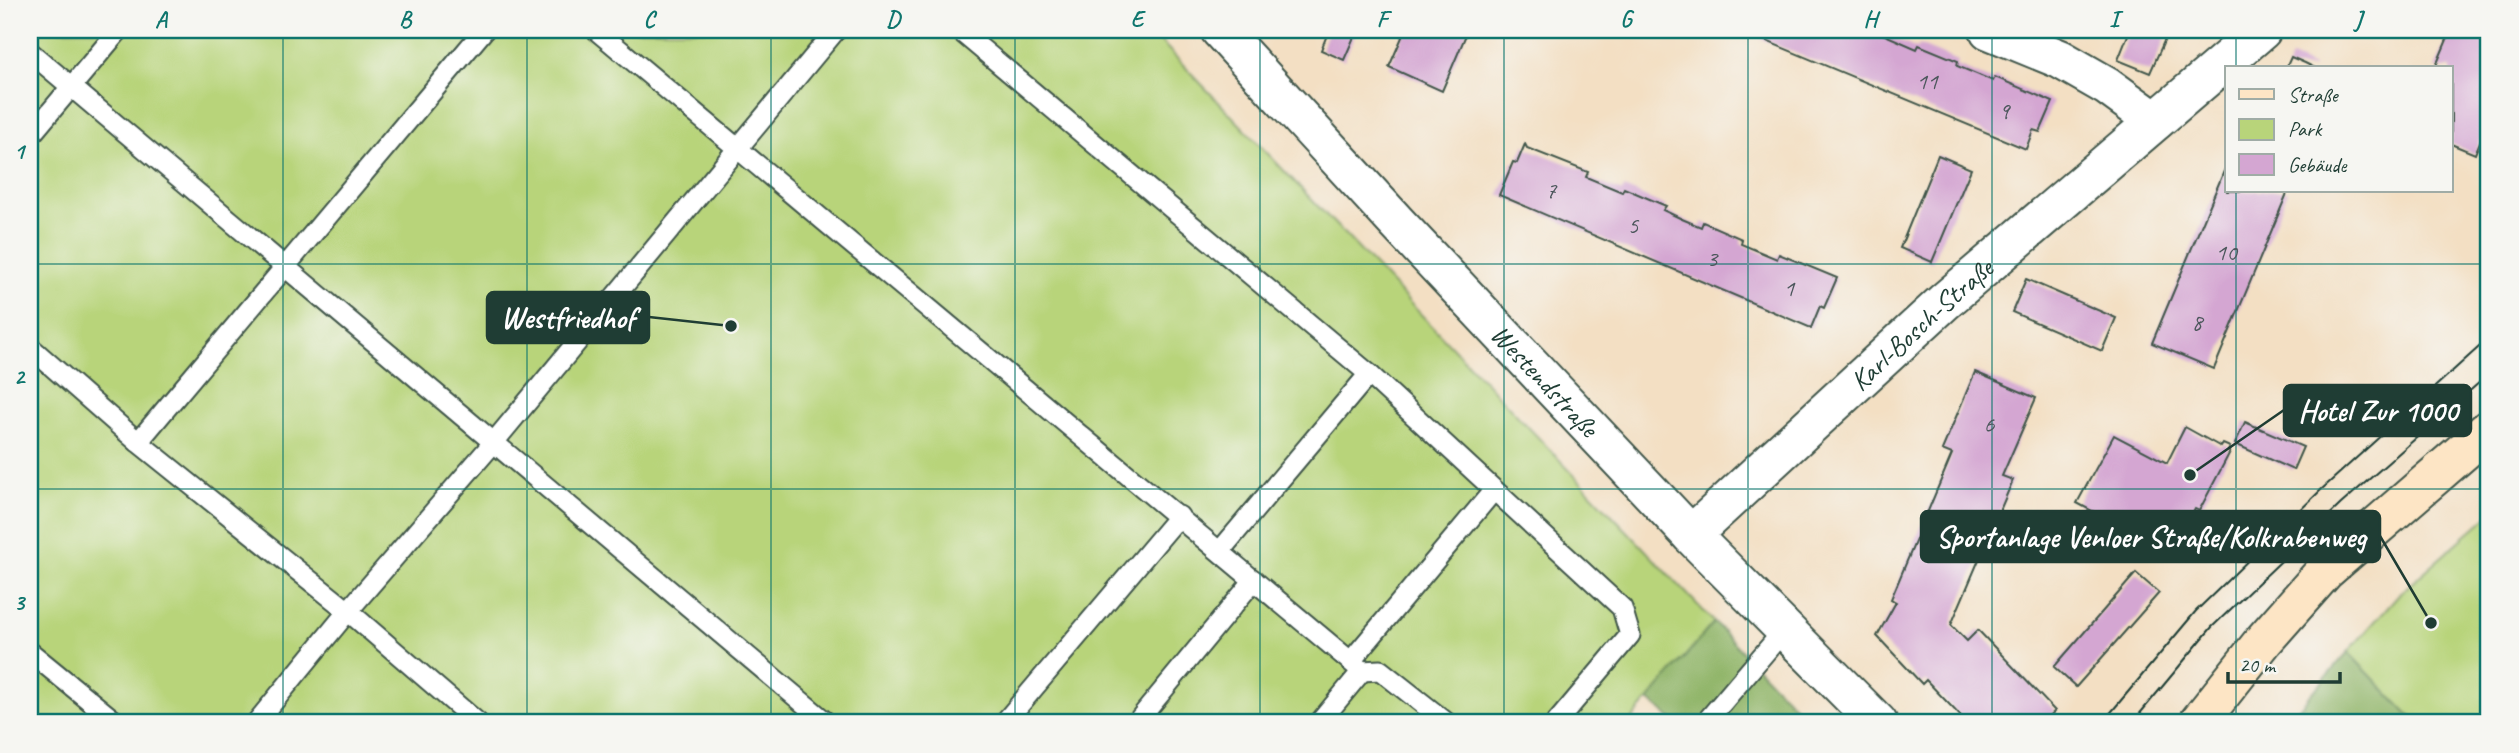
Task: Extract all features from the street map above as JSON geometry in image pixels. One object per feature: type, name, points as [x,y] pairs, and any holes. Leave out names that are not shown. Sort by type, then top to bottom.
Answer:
[{"type":"main road","points":[[2198,723],[2264,640],[2325,571],[2489,429]]},
{"type":"street","name":"Westendstraße","points":[[1220,30],[1691,535],[1878,723]]},
{"type":"street","points":[[1989,30],[2060,60],[2107,86],[2155,121]]},
{"type":"street","name":"Karl-Bosch-Straße","points":[[1691,535],[1944,302],[2262,30]]},
{"type":"lane","points":[[30,136],[119,30]]},
{"type":"lane","points":[[138,442],[484,30]]},
{"type":"lane","points":[[596,30],[1356,666],[1380,670],[1447,723]]},
{"type":"lane","points":[[256,723],[348,611],[494,442],[836,30]]},
{"type":"lane","points":[[959,30],[1369,374],[1622,608],[1630,635],[1556,723]]},
{"type":"lane","points":[[30,52],[827,723]]},
{"type":"lane","points":[[30,347],[138,442],[348,611],[478,723]]},
{"type":"lane","points":[[1220,551],[1369,374]]},
{"type":"lane","points":[[1319,723],[1356,666],[1494,490]]},
{"type":"lane","points":[[1004,723],[1179,516]]},
{"type":"lane","points":[[1136,723],[1254,580]]},
{"type":"lane","points":[[1704,723],[1785,629]]},
{"type":"lane","points":[[30,652],[117,723]]},
{"type":"green space","points":[[30,30],[1150,30],[1714,622],[1629,723],[30,723]]},
{"type":"green space","points":[[2489,515],[2489,723],[2416,723],[2348,652],[2398,595]]},
{"type":"green space","points":[[1714,622],[1810,723],[1676,723],[1649,700]]},
{"type":"green space","points":[[2348,652],[2416,723],[2286,723]]},
{"type":"building","points":[[1329,30],[1357,30],[1344,60],[1321,50]]},
{"type":"building","points":[[1399,30],[1468,30],[1442,91],[1389,67],[1403,35]]},
{"type":"building","points":[[1740,30],[1879,30],[1878,32],[1917,49],[1919,45],[1958,61],[1957,66],[1993,81],[1995,77],[2053,102],[2040,132],[2033,130],[2026,149]]},
{"type":"building","points":[[2130,30],[2169,30],[2150,73],[2118,60]]},
{"type":"building","points":[[2451,30],[2489,30],[2489,120],[2475,154],[2452,144],[2452,66],[2436,66]]},
{"type":"building","points":[[2291,57],[2311,66],[2287,66]]},
{"type":"building","points":[[1525,144],[1527,148],[1588,172],[1586,177],[1622,192],[1624,188],[1666,206],[1663,210],[1682,219],[1701,227],[1703,222],[1742,239],[1741,244],[1777,259],[1779,254],[1837,278],[1824,308],[1820,306],[1811,328],[1499,195],[1513,162],[1517,163]]},
{"type":"building","points":[[1938,155],[1971,169],[1932,262],[1900,248]]},
{"type":"building","points":[[2225,169],[2225,192],[2288,192],[2214,369],[2152,343]]},
{"type":"building","points":[[2026,279],[2116,318],[2102,351],[2012,312]]},
{"type":"building","points":[[1975,372],[2036,398],[2002,476],[2013,480],[1951,625],[1967,641],[1978,630],[2055,711],[2042,723],[1967,723],[1926,680],[1922,684],[1877,636],[1896,602],[1891,599],[1952,454],[1942,450]]},
{"type":"building","points":[[2245,422],[2303,447],[2293,470],[2235,444]]},
{"type":"building","points":[[2185,427],[2221,447],[2223,444],[2230,447],[2230,452],[2199,511],[2195,509],[2171,553],[2077,503],[2114,435],[2167,463]]},
{"type":"building","points":[[2136,573],[2159,593],[2076,687],[2054,667]]},
{"type":"tram line","points":[[2102,723],[2196,611],[2322,489],[2489,338]]},
{"type":"tram line","points":[[2132,723],[2212,627],[2341,504],[2489,374]]},
{"type":"place","name":"Westfriedhof","points":[[731,326]]},
{"type":"place","name":"Hotel Zur 1000","points":[[2190,475]]},
{"type":"place","name":"Sportanlage Venloer Straße/Kolkrabenweg","points":[[2431,623]]}]
